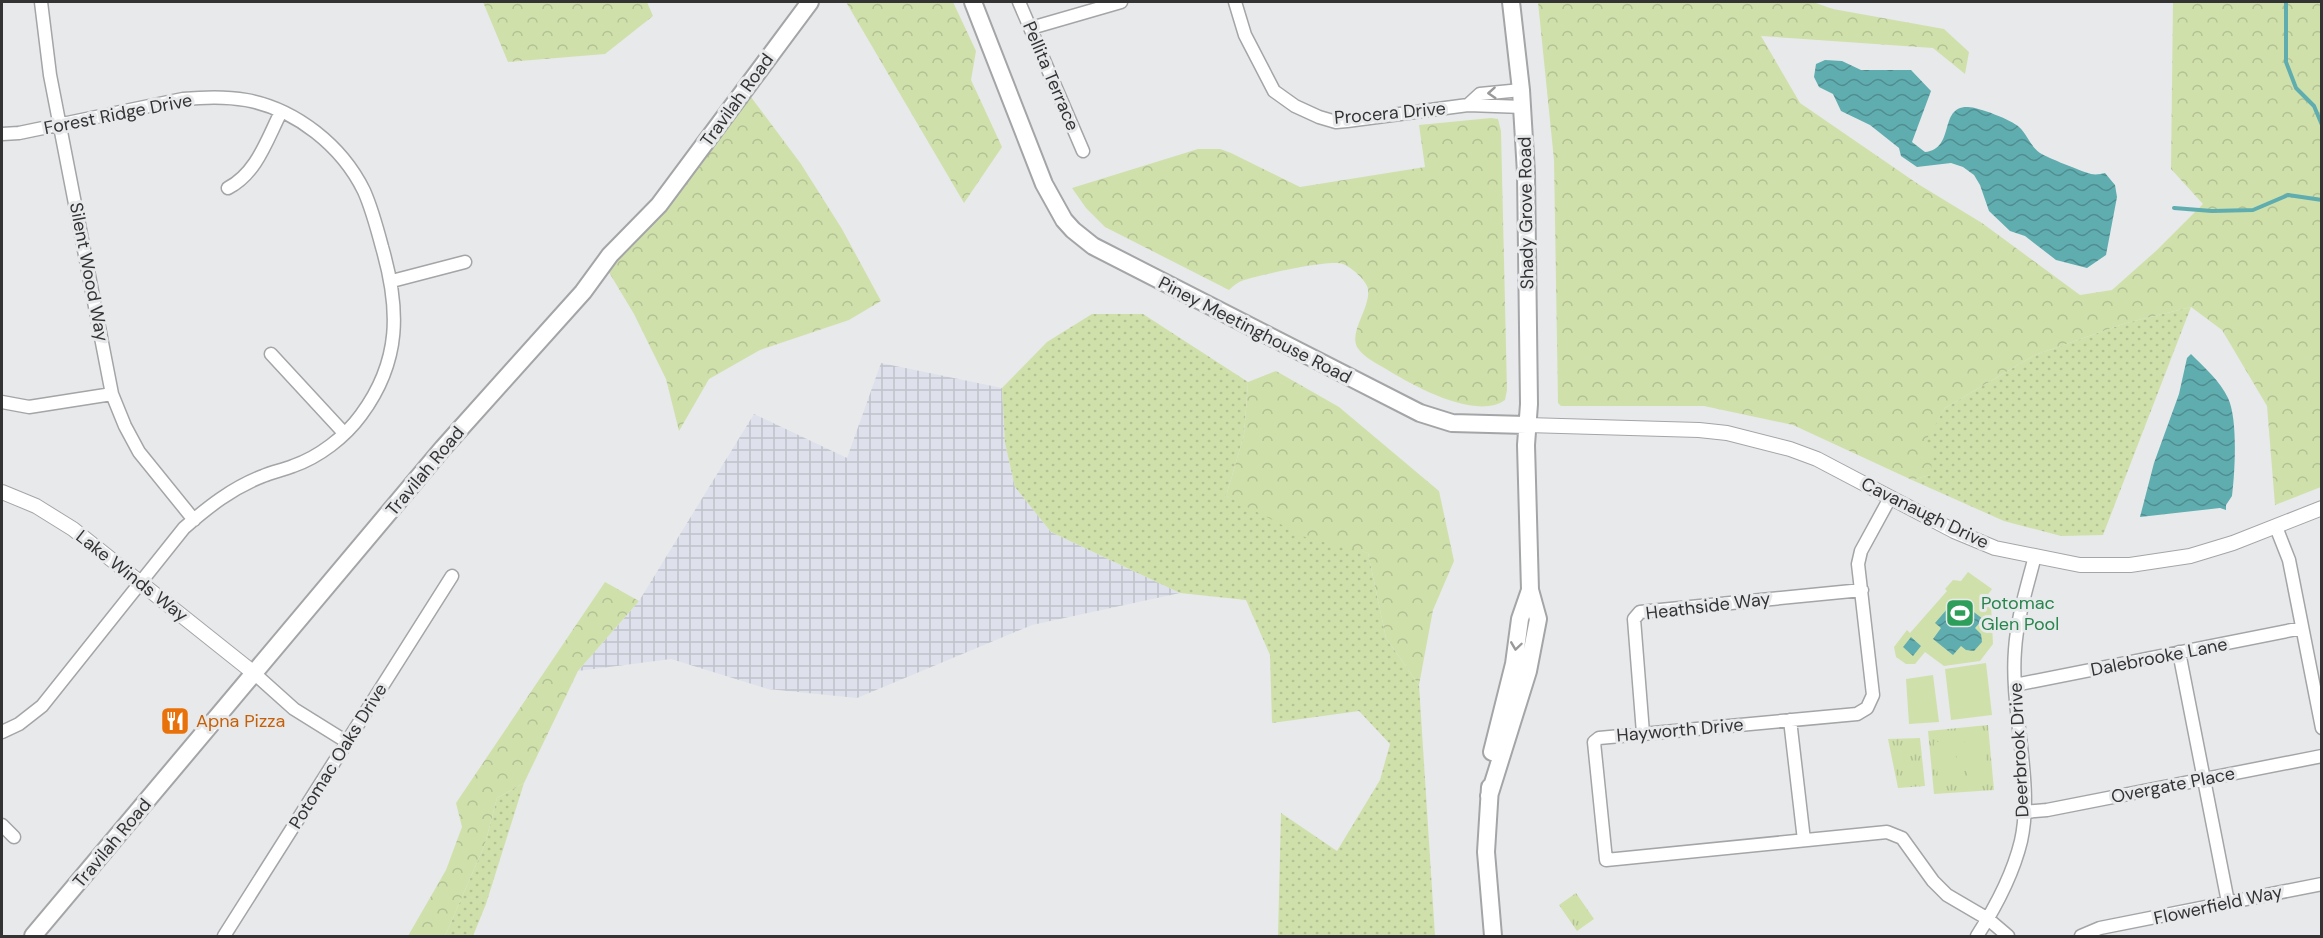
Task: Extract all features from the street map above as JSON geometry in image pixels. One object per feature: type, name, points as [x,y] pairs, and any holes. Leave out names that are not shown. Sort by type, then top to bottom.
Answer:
[{"type":"main road","name":"Travilah Road","points":[[33,936],[443,448],[583,292],[610,255],[659,205],[810,2]]},
{"type":"main road","name":"Piney Meetinghouse Road","points":[[973,2],[1048,193],[1064,220],[1092,246],[1420,413],[1452,423],[1527,426]]},
{"type":"main road","name":"Shady Grove Road","points":[[1511,2],[1522,99],[1528,221],[1527,426]]},
{"type":"main road","points":[[1493,936],[1486,852],[1490,796],[1528,671],[1539,618],[1530,590],[1527,426]]},
{"type":"street","name":"Silent Wood Way","points":[[41,2],[50,75],[112,394],[139,452],[194,520]]},
{"type":"street","name":"Pellita Terrace","points":[[1020,2],[1083,151]]},
{"type":"street","points":[[1031,28],[1121,2]]},
{"type":"street","name":"Procera Drive","points":[[1235,2],[1245,35],[1268,82],[1283,99],[1303,110],[1336,122],[1468,105],[1480,94],[1522,99]]},
{"type":"street","name":"Forest Ridge Drive","points":[[2,134],[19,134],[183,99],[209,97],[247,100],[281,112],[307,125],[326,141],[352,171],[373,214],[392,281],[395,312],[390,359],[375,394],[360,416],[344,433],[314,456],[294,466],[264,475],[234,490],[208,507],[184,528],[42,706],[19,724],[2,732]]},
{"type":"street","points":[[228,188],[241,182],[252,169],[281,112]]},
{"type":"street","points":[[392,281],[465,262]]},
{"type":"street","points":[[271,354],[344,433]]},
{"type":"street","points":[[2,402],[29,407],[112,394]]},
{"type":"street","name":"Cavanaugh Drive","points":[[1527,426],[1699,430],[1727,433],[1790,449],[1816,459],[1954,531],[1995,548],[2080,565],[2130,565],[2190,556],[2233,543],[2322,508]]},
{"type":"street","name":"Lake Winds Way","points":[[2,492],[36,506],[73,529],[255,674]]},
{"type":"street","name":"Hayworth Drive","points":[[1890,498],[1861,551],[1858,564],[1874,695],[1867,708],[1857,714],[1599,738],[1594,742],[1606,860],[1887,832],[1896,835],[1907,844],[1933,881],[1947,895],[1988,920]]},
{"type":"street","points":[[2276,527],[2289,560],[2322,729]]},
{"type":"street","name":"Deerbrook Drive","points":[[1977,936],[1988,920],[2021,841],[2024,812],[2023,772],[2014,650],[2035,556]]},
{"type":"street","name":"Potomac Oaks Drive","points":[[224,936],[452,576]]},
{"type":"street","name":"Heathside Way","points":[[1643,733],[1634,618],[1640,612],[1862,590]]},
{"type":"street","name":"Dalebrooke Lane","points":[[2015,686],[2302,628]]},
{"type":"street","points":[[2179,652],[2228,902]]},
{"type":"street","points":[[255,674],[294,709],[347,742]]},
{"type":"street","points":[[1790,720],[1804,840]]},
{"type":"street","name":"Overgate Place","points":[[2024,812],[2047,810],[2322,756]]},
{"type":"street","points":[[2,825],[14,837]]},
{"type":"street","name":"Flowerfield Way","points":[[2081,936],[2100,928],[2322,884]]},
{"type":"street","points":[[1988,920],[2008,936]]},
{"type":"shaded area","points":[[881,363],[1002,388],[1005,443],[1015,487],[1051,532],[1180,593],[1032,625],[857,698],[768,689],[671,659],[578,671],[639,601],[754,414],[847,458]]},
{"type":"green space","points":[[483,2],[647,2],[653,16],[605,54],[508,62]]},
{"type":"green space","points":[[846,2],[953,2],[976,51],[971,80],[1002,147],[964,203]]},
{"type":"green space","points":[[1538,2],[1813,2],[1833,9],[1944,29],[1969,52],[1965,74],[1933,48],[1761,36],[1800,103],[1918,184],[1982,223],[2080,295],[2112,290],[2157,250],[2203,204],[2171,169],[2173,2],[2321,2],[2321,487],[2275,505],[2267,406],[2222,330],[2191,307],[2126,323],[2035,355],[1945,408],[1925,442],[1933,456],[1930,475],[1912,480],[1793,425],[1704,406],[1561,406],[1558,403],[1554,160]]},
{"type":"green space","points":[[745,89],[801,164],[842,229],[881,301],[849,320],[760,350],[709,379],[679,431],[666,379],[634,314],[604,264]]},
{"type":"green space","points":[[1498,119],[1501,131],[1507,390],[1505,400],[1493,405],[1461,404],[1444,398],[1411,384],[1363,354],[1355,341],[1368,289],[1362,278],[1343,264],[1324,264],[1279,271],[1244,280],[1229,290],[1105,227],[1086,208],[1072,188],[1198,149],[1220,149],[1231,153],[1300,187],[1425,167],[1419,125]]},
{"type":"green space","points":[[2191,307],[2103,535],[2061,536],[2004,521],[1912,480],[1930,475],[1924,442],[1945,408],[2035,355],[2126,323]]},
{"type":"green space","points":[[1092,314],[1143,314],[1248,382],[1244,435],[1226,496],[1343,545],[1368,553],[1386,638],[1419,685],[1435,936],[1278,936],[1281,813],[1337,851],[1380,780],[1390,744],[1359,711],[1272,723],[1270,655],[1246,600],[1180,593],[1051,532],[1015,487],[1005,443],[1002,388],[1047,342]]},
{"type":"green space","points":[[1276,371],[1339,407],[1439,491],[1454,561],[1433,610],[1419,685],[1386,638],[1368,553],[1307,538],[1226,496],[1244,435],[1248,382]]},
{"type":"green space","name":"Potomac Glen Pool","points":[[1968,572],[1992,589],[1984,600],[1991,605],[1993,644],[1980,661],[1944,666],[1925,652],[1915,664],[1906,664],[1896,657],[1894,647],[1907,630],[1910,633],[1947,591],[1945,589],[1953,580],[1961,581]]},
{"type":"green space","points":[[605,582],[639,601],[578,671],[524,783],[497,798],[485,844],[445,936],[408,936],[446,870],[462,827],[456,803]]},
{"type":"green space","points":[[1986,663],[1992,715],[1951,720],[1945,669]]},
{"type":"green space","points":[[1933,675],[1939,722],[1909,724],[1906,679]]},
{"type":"green space","points":[[1988,725],[1994,790],[1934,794],[1928,731]]},
{"type":"green space","points":[[1984,737],[1988,780],[1968,782],[1964,739]]},
{"type":"green space","points":[[1920,738],[1925,786],[1898,788],[1888,739]]},
{"type":"green space","points":[[1954,740],[1959,783],[1939,785],[1934,742]]},
{"type":"green space","points":[[524,783],[486,904],[473,936],[445,936],[485,844],[497,798]]},
{"type":"green space","points":[[1576,893],[1594,919],[1577,931],[1559,905]]},
{"type":"water","points":[[1825,60],[1842,61],[1861,70],[1911,70],[1931,91],[1912,142],[1925,152],[1941,144],[1953,113],[1968,107],[1987,111],[2015,124],[2044,155],[2091,174],[2105,173],[2115,185],[2117,197],[2106,255],[2087,268],[2056,260],[2025,236],[2010,231],[1989,211],[1980,185],[1974,175],[1963,167],[1951,163],[1917,167],[1901,156],[1899,148],[1870,125],[1841,111],[1833,94],[1819,87],[1814,77],[1816,64]]},
{"type":"water","points":[[2191,354],[2221,386],[2231,407],[2235,446],[2232,496],[2226,505],[2226,510],[2220,508],[2140,517],[2154,463],[2179,394],[2187,358]]},
{"type":"water","points":[[1962,603],[1983,619],[1975,628],[1981,634],[1982,642],[1974,651],[1966,650],[1961,646],[1953,655],[1933,639],[1941,628],[1935,623],[1948,608],[1954,613]]},
{"type":"water","points":[[1911,637],[1921,646],[1913,656],[1903,647]]},
{"type":"waterway","points":[[2286,2],[2286,62],[2296,88],[2314,106],[2322,125]]},
{"type":"waterway","points":[[2174,208],[2212,211],[2253,210],[2288,195],[2322,200]]},
{"type":"waterway","points":[[2322,276],[2322,282]]},
{"type":"place","name":"Potomac Glen Pool","points":[[1960,613]]},
{"type":"place","name":"Apna Pizza","points":[[175,721]]}]
